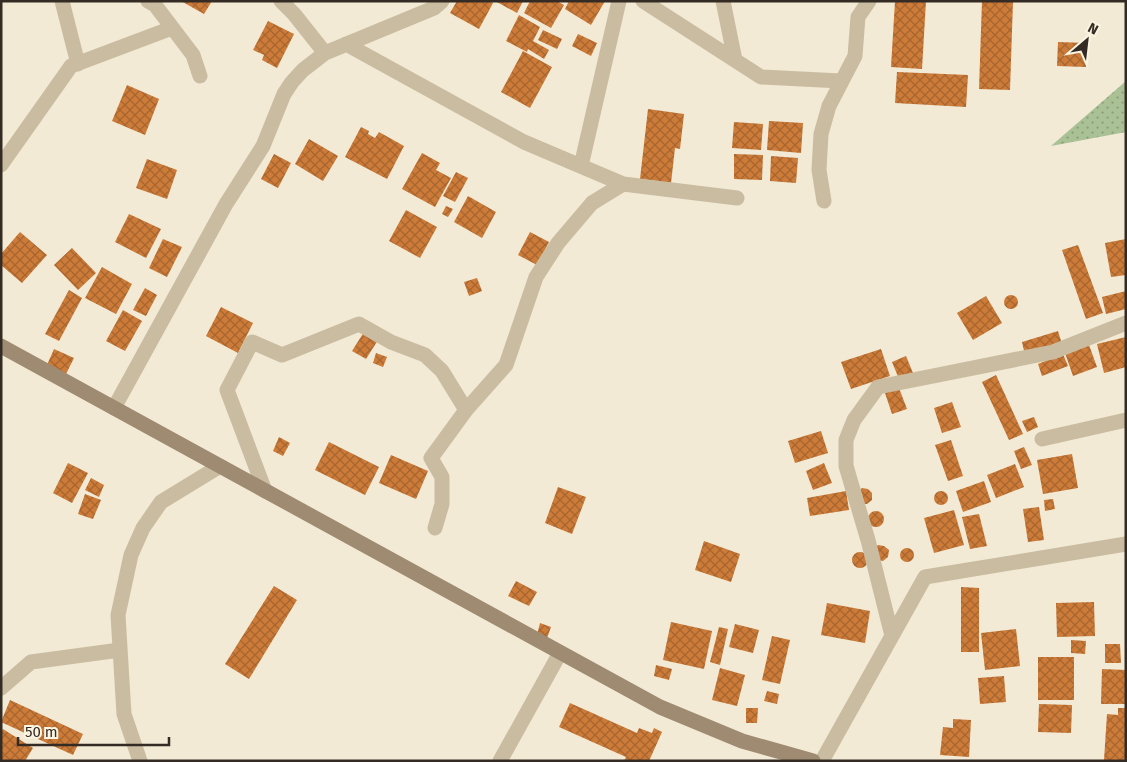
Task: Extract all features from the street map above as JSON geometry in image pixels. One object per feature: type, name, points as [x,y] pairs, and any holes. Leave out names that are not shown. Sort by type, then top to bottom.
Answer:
[{"type":"street","points":[[62,1],[78,64]]},
{"type":"street","points":[[281,1],[326,53]]},
{"type":"street","points":[[114,408],[226,204],[263,146],[284,94],[292,82],[303,70],[326,53],[434,8],[442,1]]},
{"type":"street","points":[[581,166],[619,1]]},
{"type":"street","points":[[643,1],[761,77],[841,81]]},
{"type":"street","points":[[723,1],[735,60]]},
{"type":"street","points":[[824,201],[818,170],[821,134],[829,106],[855,56],[858,17],[869,1]]},
{"type":"street","points":[[153,2],[193,55],[200,76]]},
{"type":"street","points":[[1,164],[70,66],[172,28]]},
{"type":"street","points":[[346,44],[524,142],[623,184],[736,198]]},
{"type":"street","points":[[435,528],[442,504],[442,476],[431,458],[466,410],[506,365],[536,277],[558,242],[592,204],[623,184]]},
{"type":"street","points":[[892,636],[868,540],[846,466],[846,440],[854,420],[878,387],[1053,352],[1126,323]]},
{"type":"street","points":[[265,491],[227,390],[252,342],[282,355],[359,324],[391,342],[425,356],[442,371],[466,410]]},
{"type":"street","points":[[1,346],[660,708],[742,741],[813,761]]},
{"type":"street","points":[[1042,439],[1126,420]]},
{"type":"street","points":[[140,761],[124,714],[118,615],[131,555],[143,528],[161,502],[220,466]]},
{"type":"street","points":[[822,761],[925,576],[1126,544]]},
{"type":"street","points":[[1,688],[31,662],[120,650]]},
{"type":"street","points":[[500,761],[560,653]]},
{"type":"green space","points":[[1126,81],[1126,132],[1051,146]]},
{"type":"building","points":[[181,1],[212,1],[204,14]]},
{"type":"building","points":[[457,1],[489,1],[493,3],[479,29],[450,13]]},
{"type":"building","points":[[495,1],[523,1],[517,13]]},
{"type":"building","points":[[530,1],[557,1],[564,5],[551,28],[524,13]]},
{"type":"building","points":[[569,1],[605,1],[591,25],[565,9]]},
{"type":"building","points":[[895,1],[926,1],[922,69],[891,67]]},
{"type":"building","points":[[982,1],[1013,1],[1010,90],[979,89]]},
{"type":"building","points":[[519,15],[540,27],[533,41],[549,50],[544,59],[528,49],[527,52],[506,41]]},
{"type":"building","points":[[268,21],[294,34],[277,68],[262,60],[264,55],[253,50]]},
{"type":"building","points":[[543,30],[562,39],[557,49],[538,40]]},
{"type":"building","points":[[578,34],[597,43],[591,56],[572,46]]},
{"type":"building","points":[[1058,42],[1087,43],[1086,67],[1057,66]]},
{"type":"building","points":[[523,51],[552,67],[530,108],[501,92]]},
{"type":"building","points":[[897,72],[968,75],[966,107],[895,103]]},
{"type":"building","points":[[127,85],[159,99],[145,135],[112,121]]},
{"type":"building","points":[[648,109],[684,114],[680,149],[675,148],[671,183],[640,179]]},
{"type":"building","points":[[769,121],[803,123],[801,153],[767,150]]},
{"type":"building","points":[[734,122],[763,124],[761,150],[732,148]]},
{"type":"building","points":[[361,127],[369,131],[368,134],[375,138],[379,132],[404,146],[387,179],[345,157]]},
{"type":"building","points":[[309,139],[338,156],[323,181],[295,164]]},
{"type":"building","points":[[422,153],[440,163],[436,170],[451,178],[435,207],[402,189]]},
{"type":"building","points":[[274,154],[291,163],[278,188],[261,179]]},
{"type":"building","points":[[734,154],[763,155],[762,180],[734,179]]},
{"type":"building","points":[[771,156],[798,158],[796,183],[770,181]]},
{"type":"building","points":[[147,159],[177,170],[167,199],[136,188]]},
{"type":"building","points":[[456,172],[468,178],[455,202],[443,196]]},
{"type":"building","points":[[468,196],[496,212],[482,238],[454,222]]},
{"type":"building","points":[[446,206],[453,209],[448,217],[442,214]]},
{"type":"building","points":[[406,210],[437,227],[420,258],[389,241]]},
{"type":"building","points":[[129,214],[161,229],[146,258],[115,242]]},
{"type":"building","points":[[20,232],[47,255],[22,283],[1,265],[1,254]]},
{"type":"building","points":[[530,232],[549,242],[537,265],[518,255]]},
{"type":"building","points":[[163,239],[182,247],[167,277],[149,268]]},
{"type":"building","points":[[1126,239],[1126,275],[1111,277],[1105,243]]},
{"type":"building","points":[[1078,245],[1103,313],[1086,319],[1062,250]]},
{"type":"building","points":[[72,248],[96,273],[78,290],[54,265]]},
{"type":"building","points":[[102,267],[132,284],[116,314],[85,298]]},
{"type":"building","points":[[477,278],[482,291],[469,296],[464,282]]},
{"type":"building","points":[[145,288],[157,295],[146,316],[133,310]]},
{"type":"building","points":[[69,290],[82,298],[59,341],[45,334]]},
{"type":"building","points":[[1126,291],[1126,309],[1106,314],[1102,297]]},
{"type":"building","points":[[1008,295],[1014,295],[1018,302],[1014,309],[1008,309],[1004,305],[1004,299]]},
{"type":"building","points":[[986,296],[1002,323],[973,340],[957,313]]},
{"type":"building","points":[[221,307],[253,323],[238,353],[206,336]]},
{"type":"building","points":[[123,310],[142,321],[125,351],[106,341]]},
{"type":"building","points":[[1058,331],[1062,344],[1025,355],[1022,342]]},
{"type":"building","points":[[364,332],[378,340],[366,359],[352,351]]},
{"type":"building","points":[[1126,337],[1126,367],[1104,373],[1097,344]]},
{"type":"building","points":[[1089,345],[1097,367],[1073,376],[1065,353]]},
{"type":"building","points":[[54,349],[74,358],[66,374],[47,365]]},
{"type":"building","points":[[881,349],[890,376],[851,389],[841,362]]},
{"type":"building","points":[[376,353],[387,357],[383,367],[373,363]]},
{"type":"building","points":[[1063,354],[1068,366],[1042,376],[1038,364]]},
{"type":"building","points":[[906,356],[913,373],[899,379],[892,362]]},
{"type":"building","points":[[996,375],[1023,434],[1009,440],[982,382]]},
{"type":"building","points":[[899,388],[907,409],[892,414],[885,393]]},
{"type":"building","points":[[952,402],[961,427],[942,433],[934,408]]},
{"type":"building","points":[[1034,417],[1038,427],[1027,432],[1022,421]]},
{"type":"building","points":[[821,431],[828,453],[795,463],[788,441]]},
{"type":"building","points":[[279,437],[290,443],[283,456],[273,451]]},
{"type":"building","points":[[951,440],[963,476],[948,481],[935,445]]},
{"type":"building","points":[[329,442],[379,467],[365,495],[315,470]]},
{"type":"building","points":[[1024,447],[1032,465],[1021,469],[1014,451]]},
{"type":"building","points":[[1072,454],[1078,488],[1043,494],[1037,460]]},
{"type":"building","points":[[391,455],[428,471],[416,499],[379,483]]},
{"type":"building","points":[[68,463],[88,473],[72,503],[53,493]]},
{"type":"building","points":[[824,463],[832,483],[813,490],[806,471]]},
{"type":"building","points":[[1015,464],[1024,487],[996,498],[987,475]]},
{"type":"building","points":[[91,478],[104,485],[99,497],[85,490]]},
{"type":"building","points":[[984,481],[991,502],[963,512],[956,491]]},
{"type":"building","points":[[558,487],[586,497],[572,534],[545,523]]},
{"type":"building","points":[[862,488],[868,489],[872,493],[872,500],[867,504],[861,504],[857,493]]},
{"type":"building","points":[[846,491],[849,510],[810,516],[807,498]]},
{"type":"building","points":[[938,491],[944,491],[948,498],[944,505],[938,505],[934,501],[934,495]]},
{"type":"building","points":[[85,494],[101,500],[93,519],[78,514]]},
{"type":"building","points":[[1053,499],[1055,509],[1045,511],[1044,500]]},
{"type":"building","points":[[1039,507],[1044,540],[1028,542],[1023,509]]},
{"type":"building","points":[[954,510],[964,545],[934,553],[924,518]]},
{"type":"building","points":[[876,511],[882,513],[884,519],[882,525],[876,527],[870,525],[868,519],[870,513]]},
{"type":"building","points":[[979,514],[987,546],[970,549],[962,517]]},
{"type":"building","points":[[704,541],[740,554],[731,582],[695,570]]},
{"type":"building","points":[[878,545],[884,546],[889,550],[888,557],[883,561],[877,560],[873,549]]},
{"type":"building","points":[[904,548],[910,548],[914,555],[910,562],[904,562],[900,558],[900,552]]},
{"type":"building","points":[[860,552],[866,554],[868,560],[866,566],[860,568],[854,566],[852,560],[854,554]]},
{"type":"building","points":[[516,581],[537,592],[529,606],[508,596]]},
{"type":"building","points":[[274,586],[297,600],[249,679],[225,664]]},
{"type":"building","points":[[961,587],[979,588],[979,652],[961,652]]},
{"type":"building","points":[[1094,602],[1095,636],[1057,637],[1056,603]]},
{"type":"building","points":[[827,603],[870,611],[865,643],[821,635]]},
{"type":"building","points":[[671,622],[712,631],[704,669],[663,660]]},
{"type":"building","points":[[540,623],[551,627],[547,638],[537,635]]},
{"type":"building","points":[[735,624],[759,630],[753,653],[729,647]]},
{"type":"building","points":[[719,627],[728,629],[720,665],[710,662]]},
{"type":"building","points":[[1016,629],[1020,666],[985,670],[981,633]]},
{"type":"building","points":[[772,636],[790,640],[780,684],[762,680]]},
{"type":"building","points":[[1071,640],[1086,641],[1085,654],[1071,653]]},
{"type":"building","points":[[1105,644],[1120,644],[1121,663],[1105,663]]},
{"type":"building","points":[[1038,657],[1074,657],[1074,700],[1038,700]]},
{"type":"building","points":[[656,665],[672,669],[669,680],[654,676]]},
{"type":"building","points":[[720,668],[745,675],[737,706],[712,700]]},
{"type":"building","points":[[1102,669],[1126,670],[1126,704],[1101,704]]},
{"type":"building","points":[[1004,676],[1006,702],[980,704],[978,678]]},
{"type":"building","points":[[767,691],[779,694],[777,704],[764,701]]},
{"type":"building","points":[[10,700],[83,734],[73,755],[1,722]]},
{"type":"building","points":[[570,703],[637,733],[639,728],[652,733],[654,728],[662,732],[649,761],[624,761],[626,757],[559,727]]},
{"type":"building","points":[[1039,704],[1072,705],[1071,733],[1038,732]]},
{"type":"building","points":[[746,708],[758,708],[757,723],[746,723]]},
{"type":"building","points":[[1118,708],[1126,708],[1126,761],[1104,760],[1107,714],[1118,715]]},
{"type":"building","points":[[953,719],[971,720],[969,757],[940,755],[943,727],[953,728]]},
{"type":"building","points":[[3,729],[33,748],[25,761],[1,761],[1,731]]}]
